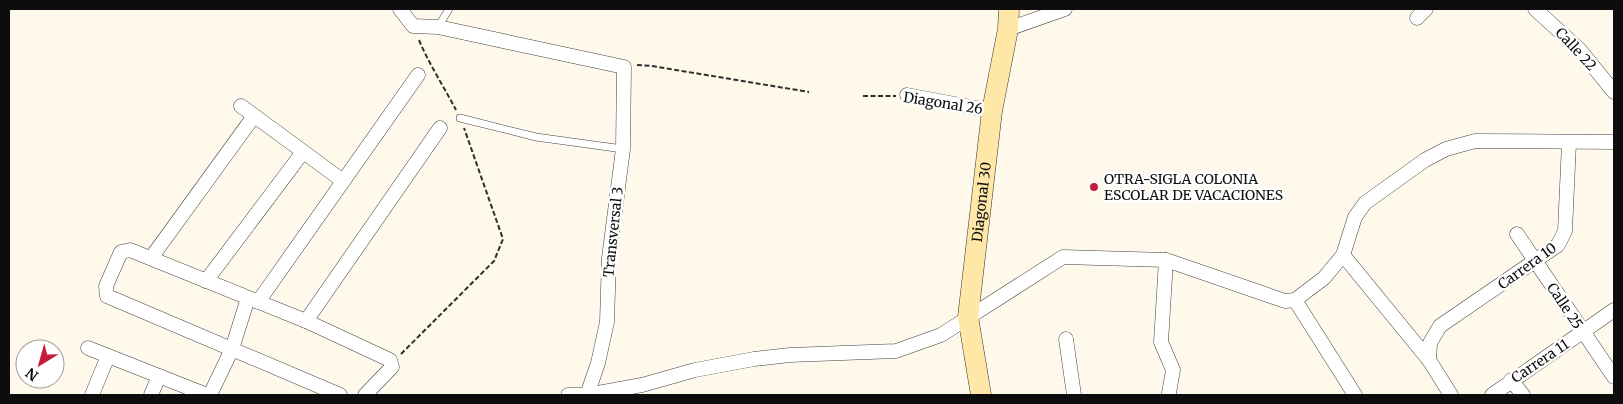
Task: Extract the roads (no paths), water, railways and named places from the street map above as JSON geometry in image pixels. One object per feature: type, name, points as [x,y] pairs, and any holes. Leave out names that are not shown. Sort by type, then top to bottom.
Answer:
[{"type":"street","points":[[400,9],[414,26],[438,27]]},
{"type":"street","name":"Diagonal 30","points":[[981,395],[968,317],[992,111],[1008,29],[1009,9]]},
{"type":"street","points":[[1008,29],[1065,9]]},
{"type":"street","name":"Calle 22","points":[[1535,9],[1579,49],[1614,92]]},
{"type":"street","name":"Transversal 3","points":[[438,27],[624,67],[623,149],[608,258],[607,322],[598,363],[587,395]]},
{"type":"street","points":[[88,348],[208,395],[232,349],[253,300],[418,75]]},
{"type":"street","name":"Diagonal 26","points":[[906,95],[992,111]]},
{"type":"street","points":[[242,106],[342,181]]},
{"type":"street","points":[[151,258],[254,116]]},
{"type":"street","points":[[306,321],[440,128]]},
{"type":"street","points":[[568,395],[587,395],[642,385],[696,370],[754,359],[790,355],[896,351],[941,334],[1061,257],[1166,260],[1285,301],[1295,300],[1324,278],[1343,255],[1355,217],[1365,202],[1425,160],[1446,149],[1475,140],[1569,143],[1614,142]]},
{"type":"street","name":"Carrera 10","points":[[1429,360],[1430,343],[1440,326],[1558,245],[1565,231],[1569,143]]},
{"type":"street","points":[[206,281],[303,152]]},
{"type":"street","name":"Calle 25","points":[[1517,234],[1614,377]]},
{"type":"street","points":[[340,395],[107,296],[106,286],[121,252],[130,250],[151,258],[306,321],[390,360],[393,363],[392,367],[365,395]]},
{"type":"street","points":[[1343,255],[1429,360],[1451,395]]},
{"type":"street","points":[[1166,260],[1161,342],[1173,365],[1166,394]]},
{"type":"street","points":[[1295,300],[1355,395]]},
{"type":"street","name":"Carrera 11","points":[[1492,395],[1614,310]]},
{"type":"street","points":[[1066,338],[1074,395]]},
{"type":"street","points":[[92,395],[108,356]]},
{"type":"street","points":[[151,395],[159,376]]},
{"type":"street","points":[[1512,380],[1523,395]]},
{"type":"lane","points":[[438,27],[449,9]]},
{"type":"lane","points":[[460,118],[536,137],[623,149]]},
{"type":"place","name":"OTRA-SIGLA COLONIA ESCOLAR DE VACACIONES","points":[[1094,187]]}]
